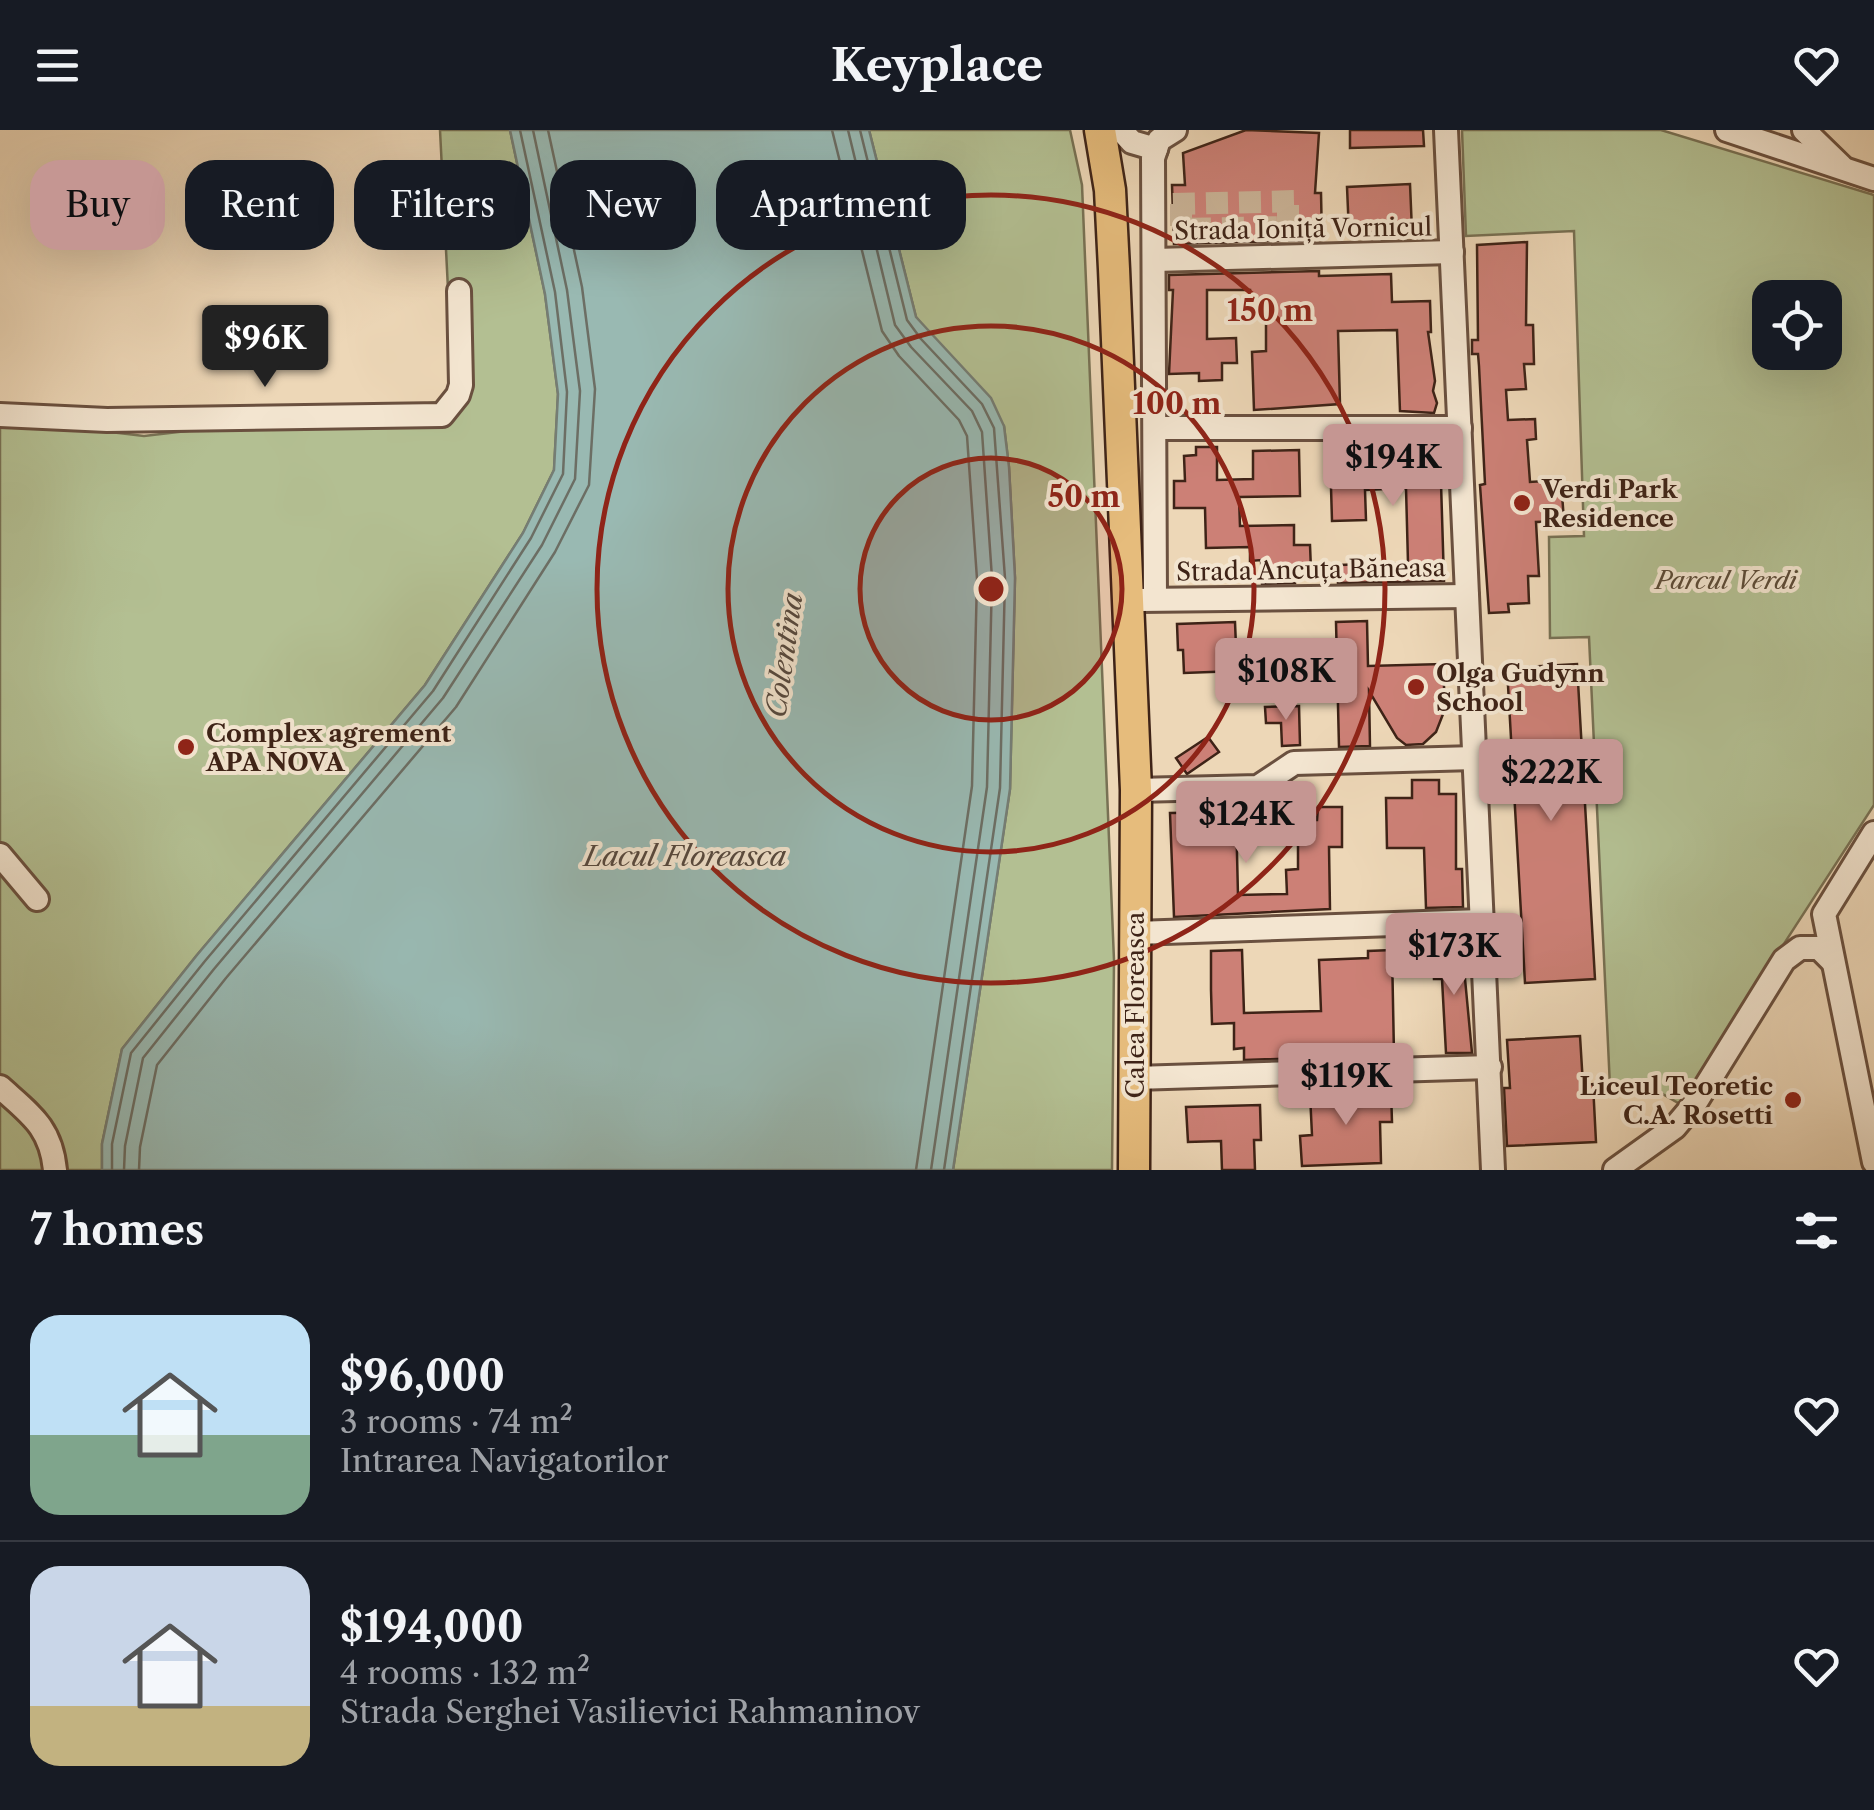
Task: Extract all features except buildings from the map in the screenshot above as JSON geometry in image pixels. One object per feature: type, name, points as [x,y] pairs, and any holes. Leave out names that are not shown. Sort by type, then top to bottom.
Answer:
[{"type":"main road","name":"Calea Floreasca","points":[[1100,130],[1111,210],[1141,591],[1134,1170]]},
{"type":"street","points":[[1121,130],[1132,142],[1156,149],[1160,140],[1175,130]]},
{"type":"street","points":[[1446,130],[1494,1170]]},
{"type":"street","points":[[1804,130],[1844,170]]},
{"type":"street","points":[[1736,131],[1874,178]]},
{"type":"street","name":"Calea Floreasca","points":[[1141,591],[1156,428],[1154,260],[1164,204],[1156,149]]},
{"type":"street","name":"Strada Ioniță Vornicul","points":[[1154,260],[1452,252]]},
{"type":"street","points":[[0,415],[106,420],[442,415],[458,395],[460,384],[459,291]]},
{"type":"street","points":[[1156,428],[1460,428]]},
{"type":"street","name":"Strada Ancuța Băneasa","points":[[1141,591],[1466,596]]},
{"type":"street","points":[[1136,790],[1258,787],[1294,763],[1474,758]]},
{"type":"street","points":[[1874,832],[1824,914],[1874,1162]]},
{"type":"street","points":[[0,855],[37,899]]},
{"type":"street","points":[[1136,933],[1482,921]]},
{"type":"street","points":[[1615,1170],[1686,1114],[1784,960],[1800,948],[1820,948],[1832,960]]},
{"type":"street","points":[[1135,1078],[1490,1067]]},
{"type":"street","points":[[0,1086],[43,1126],[55,1170]]},
{"type":"green space","name":"Complex agrement APA NOVA","points":[[440,130],[510,130],[516,160],[442,160]]},
{"type":"green space","points":[[869,130],[1070,130],[1082,185],[1114,960],[1112,1170],[953,1170],[1010,789],[1015,578],[1009,467],[1004,426],[916,317],[899,250],[966,250],[966,160],[877,160]]},
{"type":"green space","name":"Parcul Verdi","points":[[1462,130],[1661,130],[1874,195],[1874,805],[1680,1104],[1647,1085],[1610,1087],[1589,637],[1550,638],[1549,537],[1584,536],[1574,231],[1466,236]]},
{"type":"green space","name":"Complex agrement APA NOVA","points":[[530,224],[545,294],[558,394],[554,470],[523,533],[425,685],[122,1049],[102,1144],[102,1170],[0,1170],[0,419],[144,436],[447,401],[453,389],[446,250],[530,250]]},
{"type":"water","name":"Lacul Floreasca","points":[[510,130],[869,130],[877,160],[716,160],[716,250],[899,250],[916,317],[991,398],[1004,426],[1015,578],[1010,789],[953,1170],[102,1170],[102,1144],[122,1049],[425,685],[523,533],[554,470],[558,394],[545,294],[530,224],[530,160],[516,160]]},
{"type":"tunnel","points":[[1181,204],[1181,229],[1288,227],[1288,201]]},
{"type":"tunnel","points":[[1173,204],[1299,201]]},
{"type":"place","name":"Verdi Park Residence","points":[[1522,503]]},
{"type":"place","name":"Olga Gudynn School","points":[[1416,687]]},
{"type":"place","name":"Complex agrement APA NOVA","points":[[186,747]]},
{"type":"place","name":"Liceul Teoretic C.A. Rosetti","points":[[1793,1100]]},
{"type":"water label","name":"Colentina","points":[[784,655]]}]
